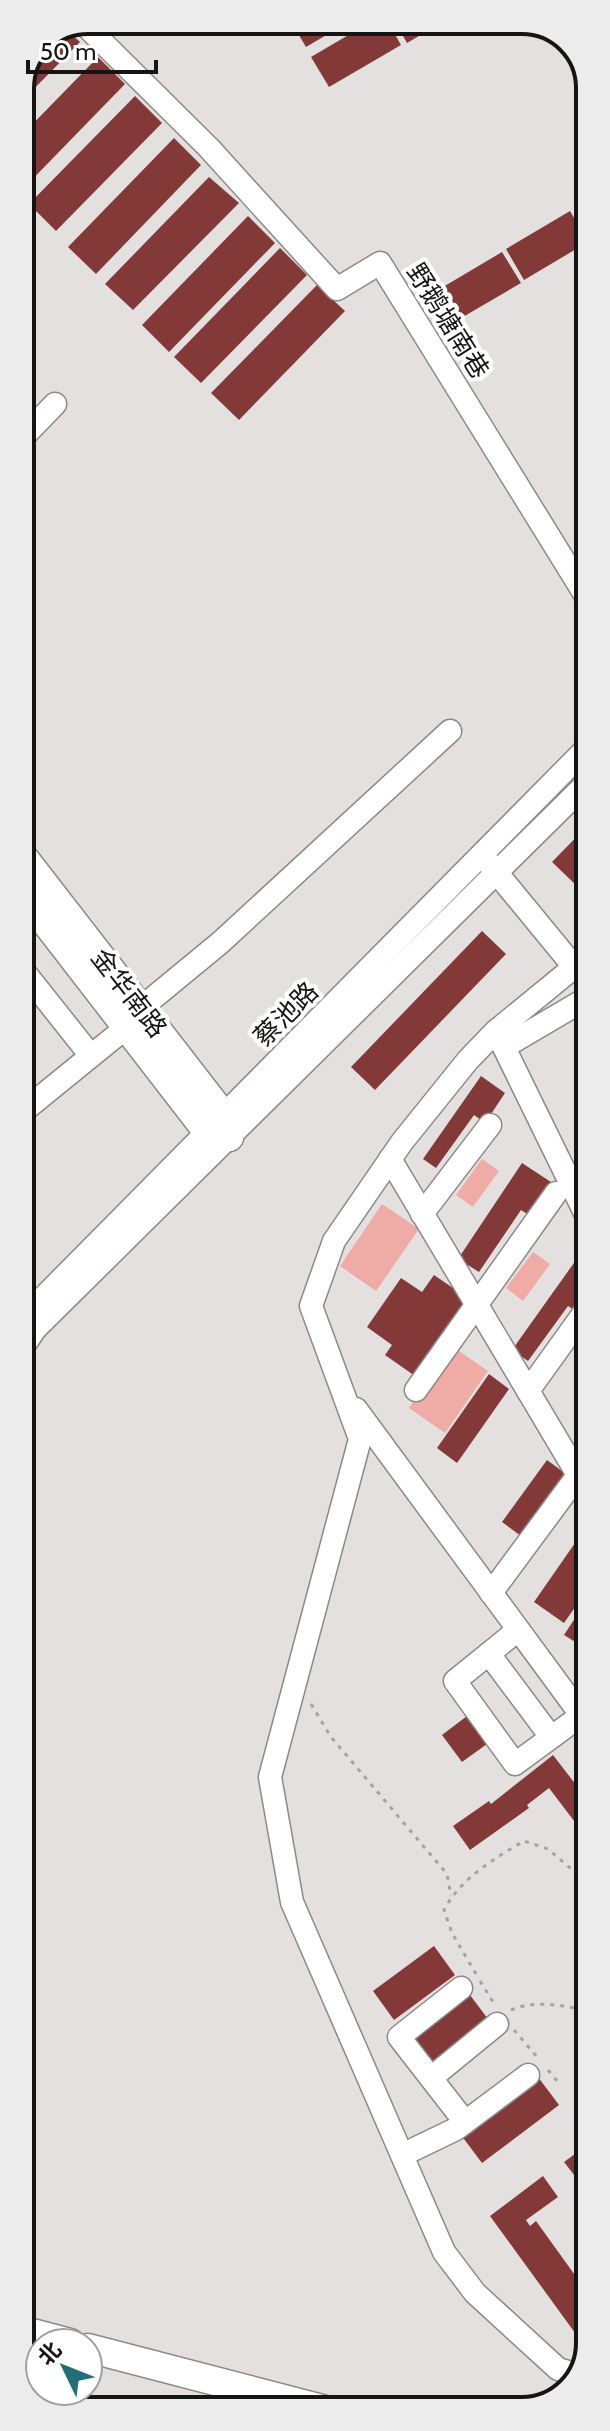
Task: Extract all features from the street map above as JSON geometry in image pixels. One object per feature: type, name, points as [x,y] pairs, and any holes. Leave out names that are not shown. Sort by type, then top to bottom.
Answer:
[{"type":"main road","name":"金华南路","points":[[34,873],[134,1017],[220,1127]]},
{"type":"main road","name":"金华南路","points":[[34,905],[134,1017]]},
{"type":"main road","points":[[104,2352],[276,2397]]},
{"type":"main road","points":[[104,2368],[214,2397]]},
{"type":"street","name":"野鹅塘南巷","points":[[94,34],[209,148],[337,289],[380,263],[576,580]]},
{"type":"street","points":[[34,426],[55,404]]},
{"type":"street","points":[[34,1102],[221,942],[450,731]]},
{"type":"street","name":"蔡池路","points":[[34,1333],[319,1021],[576,759]]},
{"type":"street","name":"蔡池路","points":[[34,1307],[220,1127],[497,872],[576,794]]},
{"type":"street","points":[[480,854],[576,956]]},
{"type":"street","points":[[500,1039],[576,968]]},
{"type":"street","points":[[34,984],[91,1056]]},
{"type":"street","points":[[567,2372],[558,2369],[475,2293],[444,2252],[292,1902],[270,1777],[360,1439],[311,1306],[334,1241],[390,1159],[468,1060],[500,1039],[576,1003]]},
{"type":"street","points":[[500,1039],[576,1194]]},
{"type":"street","points":[[422,1214],[490,1125]]},
{"type":"street","points":[[390,1159],[528,1391],[576,1456]]},
{"type":"street","points":[[416,1390],[556,1193]]},
{"type":"street","points":[[528,1391],[576,1324]]},
{"type":"street","points":[[343,1393],[576,1704]]},
{"type":"street","points":[[491,1593],[576,1478]]},
{"type":"street","points":[[518,1630],[455,1681],[515,1764],[576,1723]]},
{"type":"street","points":[[489,1654],[551,1737]]},
{"type":"street","points":[[461,1988],[399,2037],[465,2122]]},
{"type":"street","points":[[431,2078],[503,2025]]},
{"type":"street","points":[[402,2155],[465,2122],[538,2068]]},
{"type":"path","points":[[309,1696],[311,1706],[331,1737],[447,1874],[451,1896]]},
{"type":"path","points":[[576,1873],[548,1849],[524,1841],[494,1859],[451,1896],[444,1910],[452,1933],[500,2014],[523,2005],[557,2004],[576,2008]]},
{"type":"path","points":[[503,2025],[538,2068],[558,2082]]},
{"type":"shaded area","points":[[482,1159],[499,1171],[473,1207],[456,1195]]},
{"type":"shaded area","points":[[382,1204],[419,1229],[376,1291],[340,1266]]},
{"type":"shaded area","points":[[533,1252],[550,1264],[523,1301],[506,1288]]},
{"type":"shaded area","points":[[452,1346],[488,1371],[445,1433],[409,1408]]},
{"type":"building","points":[[298,34],[328,34],[306,47]]},
{"type":"building","points":[[350,34],[395,34],[401,45],[329,87],[311,57]]},
{"type":"building","points":[[402,34],[422,34],[407,43]]},
{"type":"building","points":[[74,36],[80,42],[34,89],[38,67],[50,50]]},
{"type":"building","points":[[98,57],[125,84],[34,178],[34,123]]},
{"type":"building","points":[[135,96],[162,123],[56,231],[34,209],[34,199]]},
{"type":"building","points":[[174,138],[201,165],[96,274],[68,247]]},
{"type":"building","points":[[209,177],[239,203],[133,310],[105,284]]},
{"type":"building","points":[[570,211],[576,221],[576,249],[524,280],[506,249]]},
{"type":"building","points":[[248,216],[275,243],[169,352],[142,325]]},
{"type":"building","points":[[280,248],[307,275],[201,383],[174,357]]},
{"type":"building","points":[[502,252],[521,283],[456,321],[438,290]]},
{"type":"building","points":[[317,285],[345,311],[239,420],[211,393]]},
{"type":"building","points":[[576,837],[576,885],[552,862]]},
{"type":"building","points":[[482,931],[506,954],[375,1090],[351,1067]]},
{"type":"building","points":[[481,1076],[505,1093],[485,1123],[474,1115],[436,1168],[423,1159]]},
{"type":"building","points":[[522,1163],[554,1184],[532,1217],[521,1210],[479,1272],[458,1259]]},
{"type":"building","points":[[576,1260],[576,1311],[568,1306],[528,1361],[512,1350]]},
{"type":"building","points":[[434,1275],[469,1299],[415,1376],[385,1355],[392,1345],[367,1327],[401,1278],[422,1292]]},
{"type":"building","points":[[489,1374],[509,1389],[457,1463],[437,1448]]},
{"type":"building","points":[[547,1460],[566,1474],[521,1536],[502,1522]]},
{"type":"building","points":[[576,1544],[576,1606],[564,1623],[534,1602]]},
{"type":"building","points":[[576,1617],[576,1642],[564,1635]]},
{"type":"building","points":[[467,1716],[487,1744],[462,1762],[442,1735]]},
{"type":"building","points":[[553,1755],[576,1785],[576,1824],[549,1788],[527,1805],[529,1808],[470,1850],[453,1826],[489,1801],[491,1804]]},
{"type":"building","points":[[434,1946],[455,1975],[394,2020],[373,1991]]},
{"type":"building","points":[[467,1991],[488,2019],[429,2066],[407,2038]]},
{"type":"building","points":[[538,2077],[559,2105],[482,2163],[461,2135]]},
{"type":"building","points":[[576,2153],[576,2177],[564,2162]]},
{"type":"building","points":[[543,2176],[558,2197],[526,2220],[530,2226],[536,2221],[576,2277],[576,2334],[490,2216]]}]
